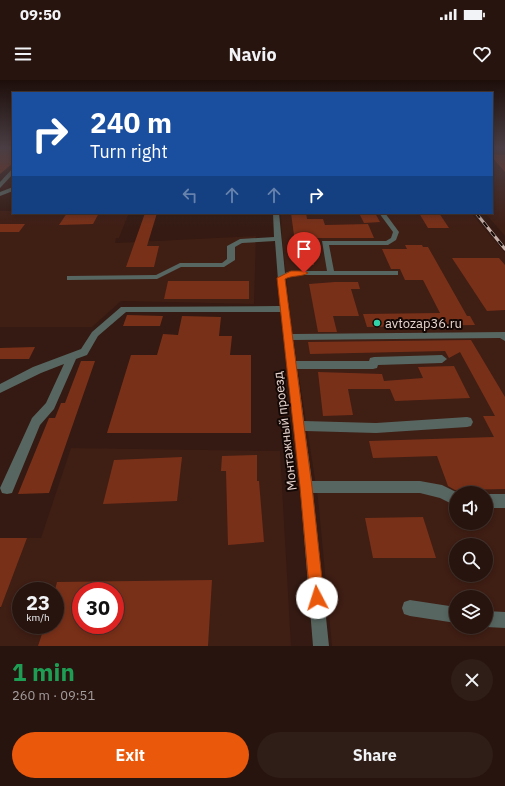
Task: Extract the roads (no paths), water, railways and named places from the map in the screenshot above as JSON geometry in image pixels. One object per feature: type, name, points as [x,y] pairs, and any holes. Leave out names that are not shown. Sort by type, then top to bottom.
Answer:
[{"type":"street","points":[[10,173],[0,187],[12,189]]},
{"type":"street","points":[[0,194],[12,189]]},
{"type":"street","name":"Монтажный проезд","points":[[276,214],[281,278],[306,487],[321,646]]},
{"type":"street","points":[[331,273],[325,243],[388,243],[394,239],[396,232],[383,214]]},
{"type":"street","points":[[70,278],[157,277],[180,266],[224,265],[231,260],[231,246],[240,241],[277,239]]},
{"type":"street","points":[[281,278],[291,273],[395,273]]},
{"type":"street","points":[[0,389],[37,370],[84,352],[95,334],[124,309],[285,309]]},
{"type":"street","points":[[288,337],[503,335],[505,338]]},
{"type":"street","points":[[7,488],[36,422],[50,406],[72,357]]},
{"type":"street","points":[[291,365],[373,365],[374,361],[442,359]]},
{"type":"street","points":[[299,426],[376,428],[466,422]]},
{"type":"street","points":[[306,487],[420,487],[442,492],[449,496]]},
{"type":"street","points":[[493,501],[505,501]]},
{"type":"street","points":[[410,608],[449,614]]},
{"type":"street","points":[[493,619],[505,620]]},
{"type":"railway","points":[[477,214],[505,249]]},
{"type":"place","name":"avtozap36.ru","points":[[377,323]]}]
